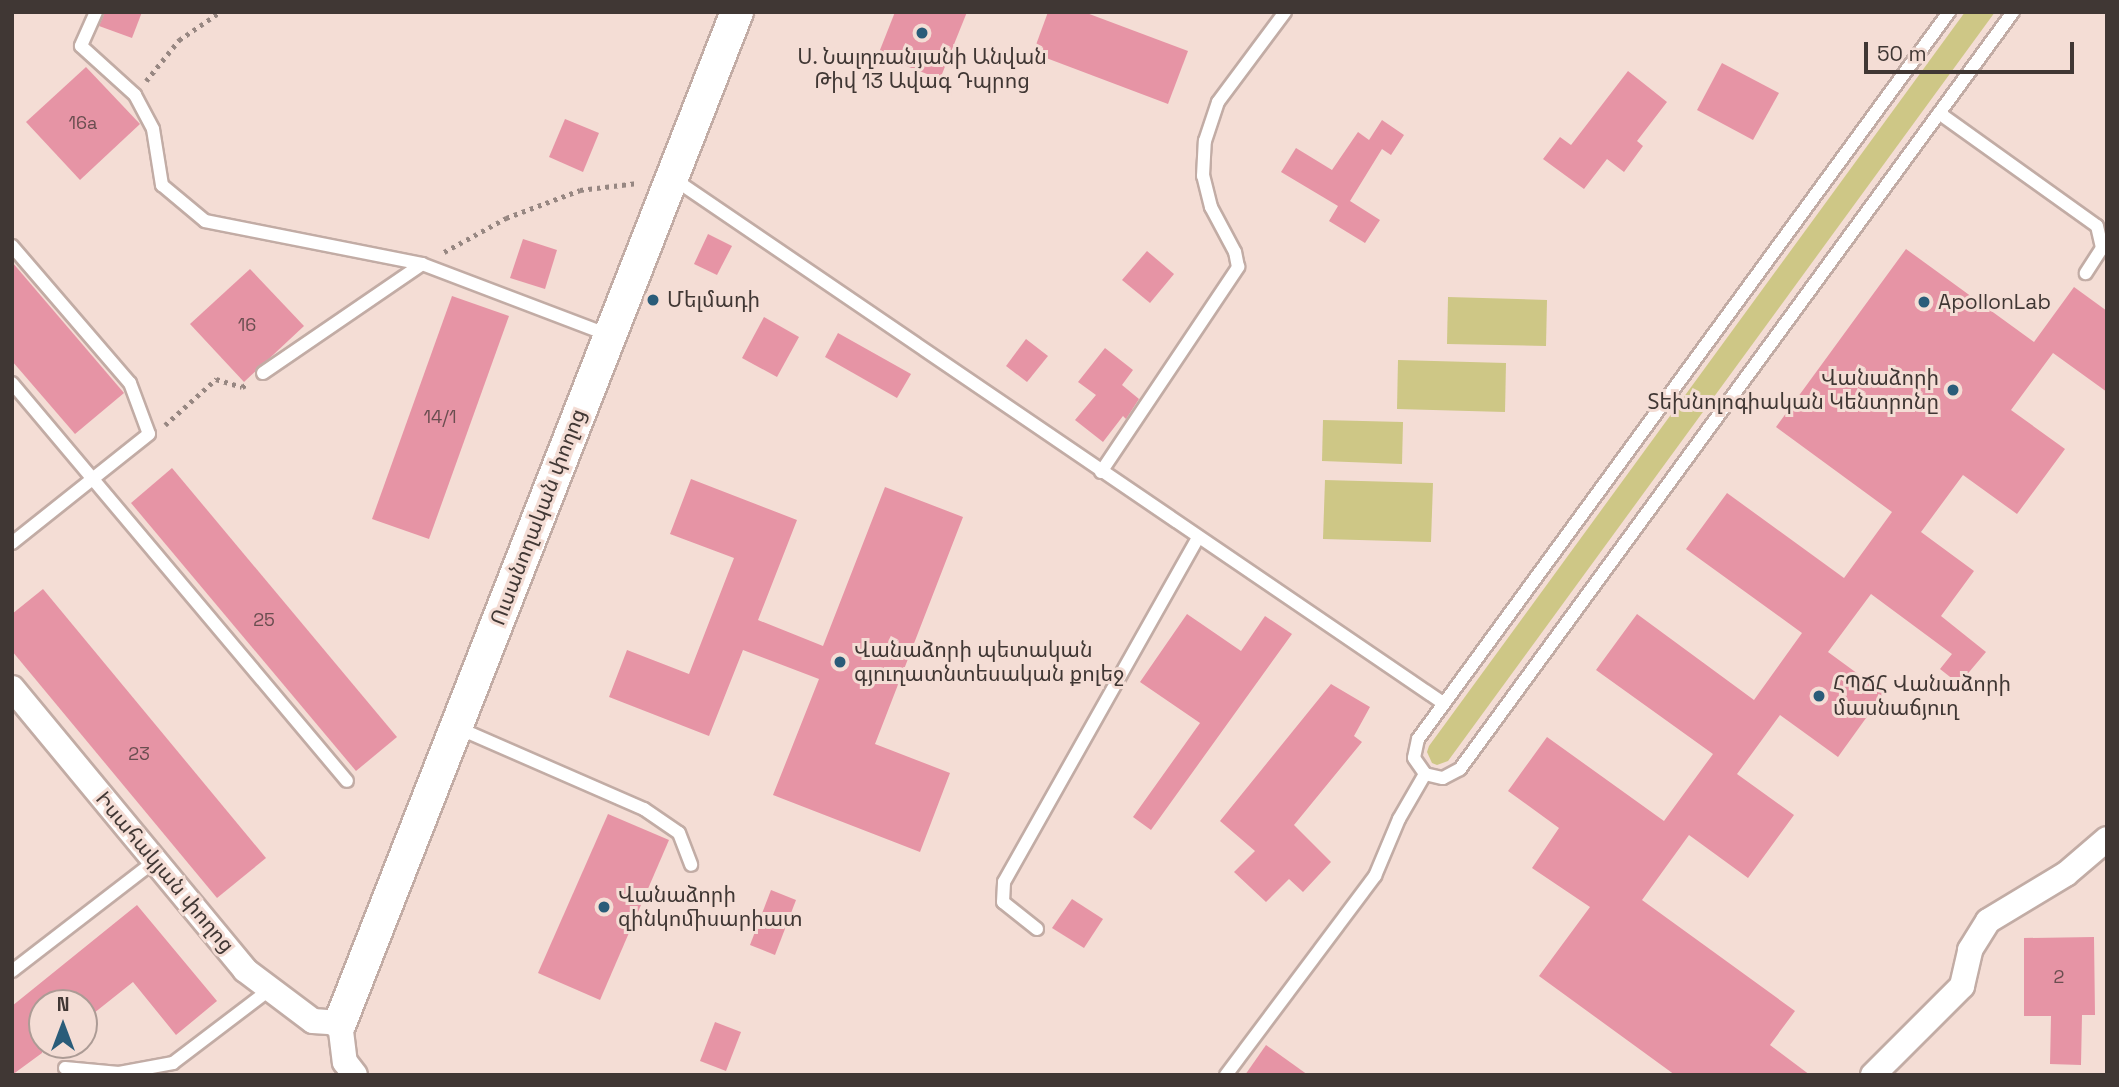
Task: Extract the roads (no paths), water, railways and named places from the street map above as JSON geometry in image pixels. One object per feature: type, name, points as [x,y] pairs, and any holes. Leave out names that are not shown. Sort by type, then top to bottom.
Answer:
[{"type":"street","name":"Ուսանողական փողոց","points":[[340,1023],[737,12]]},
{"type":"street","name":"Իսահակյան փողոց","points":[[12,688],[245,970],[313,1021],[340,1023]]},
{"type":"street","points":[[1873,1075],[1962,986],[1970,950],[1988,921],[2066,874],[2107,839]]},
{"type":"street","points":[[340,1023],[345,1062],[355,1075]]},
{"type":"lane","points":[[96,12],[81,46],[135,95],[153,129],[162,185],[205,220],[422,264],[610,336]]},
{"type":"lane","points":[[1101,472],[1238,267],[1235,252],[1211,207],[1203,176],[1205,141],[1218,102],[1285,12]]},
{"type":"lane","points":[[1949,12],[1443,703],[1414,748],[1414,758],[1425,774],[1443,778],[1460,769],[2013,12]]},
{"type":"lane","points":[[1939,113],[2096,226],[2102,248],[2086,273]]},
{"type":"lane","points":[[674,178],[1443,703]]},
{"type":"lane","points":[[12,246],[130,383],[149,433],[12,543]]},
{"type":"lane","points":[[263,373],[422,264]]},
{"type":"lane","points":[[12,383],[347,781]]},
{"type":"lane","points":[[1037,929],[1003,902],[1004,882],[1198,538]]},
{"type":"lane","points":[[456,727],[644,809],[679,833],[691,865]]},
{"type":"lane","points":[[1226,1075],[1375,876],[1399,820],[1425,774]]},
{"type":"lane","points":[[12,971],[155,861]]},
{"type":"lane","points":[[65,1068],[119,1073],[173,1063],[269,990]]},
{"type":"place","name":"Ս. Նալղռանյանի Անվան Թիվ 13 Ավագ Դպրոց","points":[[922,33]]},
{"type":"place","name":"Մելմադի","points":[[653,300]]},
{"type":"place","name":"ApollonLab","points":[[1924,302]]},
{"type":"place","name":"Վանաձորի Տեխնոլոգիական Կենտրոնը","points":[[1953,390]]},
{"type":"place","name":"Վանաձորի պետական գյուղատնտեսական քոլեջ","points":[[840,662]]},
{"type":"place","name":"ՀՊՃՀ Վանաձորի մասնաճյուղ","points":[[1819,696]]},
{"type":"place","name":"Վանաձորի զինկոմիսարիատ","points":[[604,907]]}]
